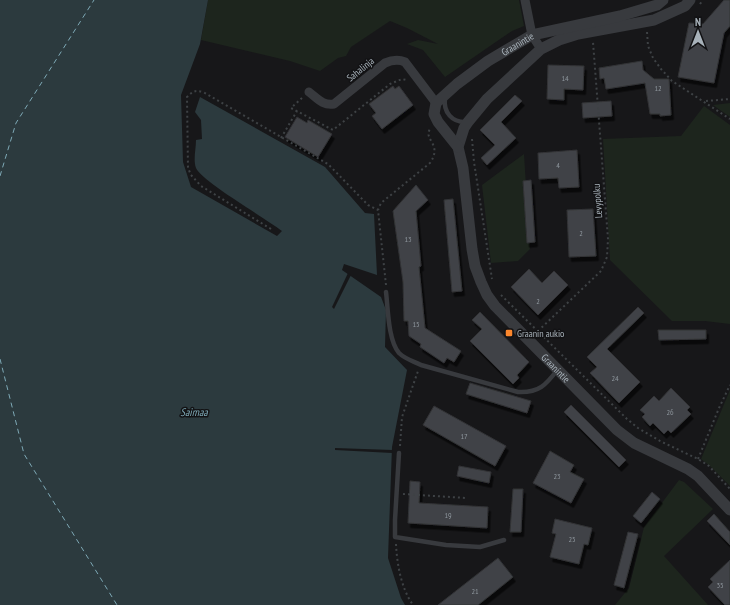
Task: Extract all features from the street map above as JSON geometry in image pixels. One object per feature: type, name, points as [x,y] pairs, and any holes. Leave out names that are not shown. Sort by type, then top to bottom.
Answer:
[{"type":"street","points":[[526,0],[532,36],[541,49]]},
{"type":"street","name":"Graanintie","points":[[663,0],[657,5],[620,16],[532,36],[488,60],[436,103],[434,114],[438,122],[458,147],[463,168],[475,266],[487,295],[495,306],[617,430],[634,443],[688,469],[698,476],[730,510]]},
{"type":"street","name":"Graanintie","points":[[458,147],[464,128],[468,122],[488,99],[541,49],[553,42],[578,34],[654,20],[685,6],[690,0]]},
{"type":"street","name":"Sahalinja","points":[[309,92],[323,103],[328,105],[334,104],[385,63],[393,60],[401,60],[405,62],[436,103]]},
{"type":"lane","points":[[446,94],[445,102],[449,116],[454,120],[468,122]]},
{"type":"lane","points":[[386,292],[390,328],[395,348],[406,359],[421,365],[518,392],[529,393],[546,384],[558,369]]},
{"type":"lane","points":[[399,452],[395,520],[396,537],[446,545],[480,547],[504,540]]},
{"type":"path","points":[[647,32],[648,46],[653,58],[672,81],[705,101],[730,119]]},
{"type":"path","name":"Levypolku","points":[[538,331],[601,271],[607,256],[608,239],[593,42],[587,44]]},
{"type":"path","points":[[309,92],[291,108],[333,130],[390,84],[402,79],[408,81]]},
{"type":"path","points":[[271,229],[201,186],[191,175],[188,168],[187,151],[187,97],[192,92],[196,90],[203,92],[328,164],[368,205],[378,210]]},
{"type":"path","points":[[705,101],[730,99]]},
{"type":"path","points":[[281,138],[297,111]]},
{"type":"path","points":[[386,292],[378,210],[382,203],[430,163],[434,157],[435,146],[428,132],[428,130],[432,127]]},
{"type":"path","points":[[474,134],[472,138],[474,162],[490,270],[494,284]]},
{"type":"path","points":[[498,291],[627,420],[660,441],[698,458],[709,466],[730,489]]},
{"type":"path","points":[[399,452],[402,417],[421,365]]},
{"type":"path","points":[[698,458],[730,385]]},
{"type":"path","points":[[396,494],[466,498]]},
{"type":"path","points":[[396,537],[396,557],[402,582],[413,605]]},
{"type":"shaded area","points":[[208,0],[519,0],[524,26],[512,31],[445,77],[423,50],[407,44],[418,40],[438,44],[390,21],[351,47],[346,56],[338,58],[320,71],[290,61],[201,40]]},
{"type":"shaded area","points":[[730,103],[730,117],[713,105]]},
{"type":"shaded area","points":[[704,106],[730,125],[730,324],[705,321],[672,321],[610,260],[603,139],[681,136]]},
{"type":"shaded area","points":[[524,154],[530,249],[518,261],[491,263],[482,185]]},
{"type":"shaded area","points":[[730,390],[730,486],[701,459]]},
{"type":"shaded area","points":[[679,480],[684,482],[713,509],[664,556],[708,605],[615,605],[629,588],[644,527]]},
{"type":"water","name":"Saimaa","points":[[0,0],[208,0],[200,44],[181,95],[183,162],[191,187],[277,236],[282,231],[209,182],[196,168],[196,140],[202,139],[201,120],[195,112],[200,97],[325,167],[365,213],[374,214],[377,275],[344,264],[342,270],[381,297],[386,310],[385,347],[407,370],[392,447],[388,558],[401,598],[405,605],[0,605]]},
{"type":"pier","points":[[348,273],[351,275],[334,309],[332,307]]},
{"type":"pier","points":[[335,448],[393,450],[392,453],[335,450]]},
{"type":"building","points":[[724,0],[730,0],[730,26],[724,33],[714,83],[678,77],[689,23],[703,24]]},
{"type":"building","points":[[642,61],[643,70],[654,79],[669,79],[671,115],[660,116],[660,114],[650,114],[645,83],[606,89],[604,78],[600,79],[599,68]]},
{"type":"building","points":[[548,65],[584,66],[583,90],[564,89],[564,100],[547,99]]},
{"type":"building","points":[[393,86],[395,89],[399,86],[413,105],[382,129],[372,116],[376,113],[369,104]]},
{"type":"building","points":[[515,95],[522,101],[501,122],[516,138],[487,165],[481,158],[495,145],[480,130]]},
{"type":"building","points":[[611,101],[612,116],[583,118],[582,103]]},
{"type":"building","points":[[297,117],[307,123],[308,120],[332,134],[318,157],[285,137]]},
{"type":"building","points":[[577,150],[579,187],[559,188],[558,178],[539,179],[538,153]]},
{"type":"building","points":[[531,180],[535,242],[527,243],[523,181]]},
{"type":"building","points":[[416,185],[428,200],[416,211],[421,266],[419,267],[425,328],[461,351],[454,362],[447,358],[444,363],[420,347],[421,344],[409,336],[408,321],[404,321],[403,282],[393,211]]},
{"type":"building","points":[[453,199],[462,291],[452,292],[444,200]]},
{"type":"building","points":[[593,209],[596,256],[569,257],[567,210]]},
{"type":"building","points":[[529,269],[542,283],[554,271],[568,285],[538,315],[511,287]]},
{"type":"building","points":[[638,307],[644,313],[607,349],[640,382],[619,403],[590,373],[597,367],[587,357]]},
{"type":"building","points":[[480,312],[529,362],[517,375],[519,378],[513,384],[470,341],[482,329],[472,320]]},
{"type":"building","points":[[658,330],[706,330],[706,339],[659,340]]},
{"type":"building","points":[[470,383],[531,401],[527,413],[466,394]]},
{"type":"building","points":[[671,388],[690,407],[687,410],[691,414],[671,433],[668,430],[664,434],[653,423],[650,426],[642,417],[645,414],[640,410],[654,396],[659,401]]},
{"type":"building","points":[[571,405],[626,460],[619,467],[564,412]]},
{"type":"building","points":[[434,406],[506,446],[495,466],[423,425]]},
{"type":"building","points":[[550,451],[574,465],[570,472],[584,479],[571,503],[533,483]]},
{"type":"building","points":[[459,466],[491,472],[489,483],[457,476]]},
{"type":"building","points":[[410,481],[420,482],[419,503],[488,507],[487,528],[408,523]]},
{"type":"building","points":[[513,489],[523,489],[521,532],[510,532]]},
{"type":"building","points":[[652,492],[660,499],[641,523],[633,516]]},
{"type":"building","points":[[714,514],[730,532],[730,545],[707,521]]},
{"type":"building","points":[[555,519],[592,528],[588,545],[584,544],[579,564],[550,557],[556,534],[552,533]]},
{"type":"building","points":[[628,532],[638,534],[624,588],[614,585]]},
{"type":"building","points":[[498,558],[513,577],[478,605],[438,605]]},
{"type":"building","points":[[730,560],[730,605],[725,605],[708,587],[713,582],[710,579]]},
{"type":"ferry route","points":[[0,176],[16,123],[94,0]]},
{"type":"ferry route","points":[[0,359],[24,454],[117,605]]},
{"type":"place","name":"Graanin aukio","points":[[509,333]]}]
